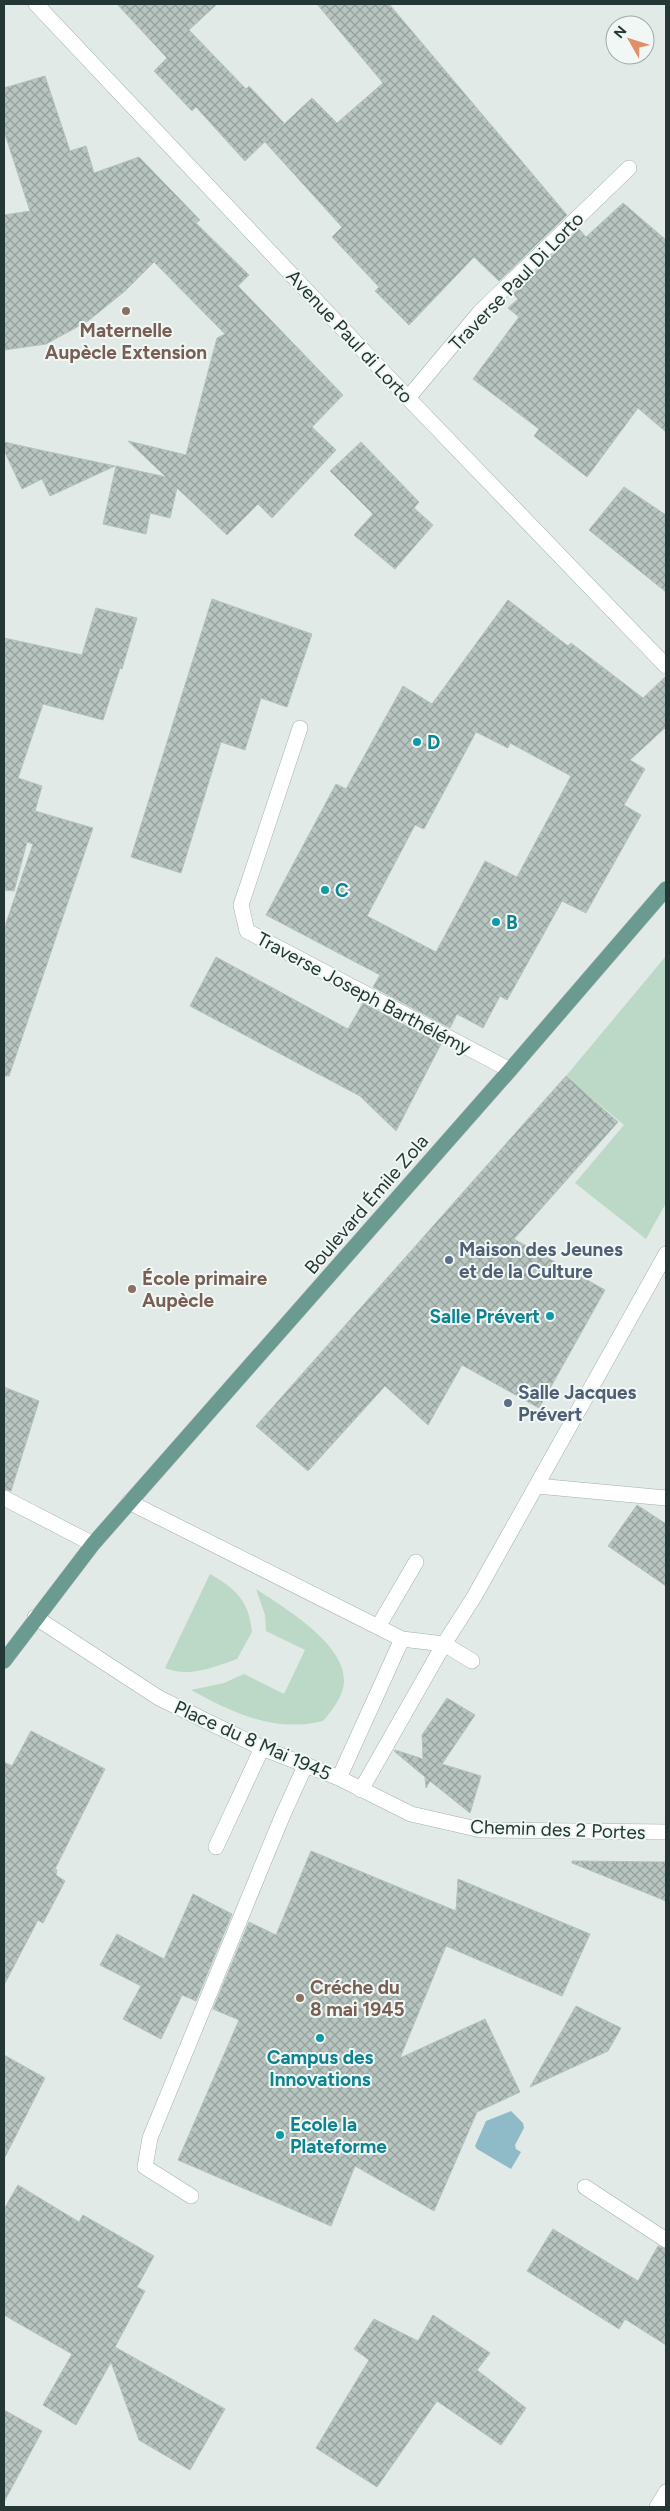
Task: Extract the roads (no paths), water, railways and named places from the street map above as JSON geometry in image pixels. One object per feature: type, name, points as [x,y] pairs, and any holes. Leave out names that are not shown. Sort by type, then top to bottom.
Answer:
[{"type":"main road","name":"Boulevard Émile Zola","points":[[4,1661],[35,1617],[129,1502],[510,1070],[666,889]]},
{"type":"street","name":"Avenue Paul di Lorto","points":[[36,4],[408,398],[666,666]]},
{"type":"street","name":"Traverse Paul Di Lorto","points":[[408,398],[480,312],[629,168]]},
{"type":"street","name":"Traverse Joseph Barthélémy","points":[[300,728],[241,905],[247,930],[510,1070]]},
{"type":"street","points":[[361,1790],[444,1644],[474,1597],[666,1254]]},
{"type":"street","points":[[537,1486],[666,1498]]},
{"type":"street","points":[[4,1498],[93,1544]]},
{"type":"street","points":[[129,1502],[402,1640],[444,1644],[472,1661]]},
{"type":"street","points":[[378,1628],[416,1562]]},
{"type":"street","name":"Place du 8 Mai 1945","points":[[35,1617],[144,1690],[262,1748],[339,1778],[402,1640]]},
{"type":"street","points":[[216,1846],[262,1748]]},
{"type":"street","points":[[191,2196],[145,2167],[150,2138],[282,1817],[306,1764]]},
{"type":"street","name":"Chemin des 2 Portes","points":[[339,1778],[411,1814],[481,1830],[666,1832]]},
{"type":"street","points":[[585,2187],[666,2240]]},
{"type":"street","points":[[657,2507],[666,2492]]},
{"type":"water","points":[[511,2111],[523,2123],[524,2128],[515,2145],[516,2149],[521,2152],[511,2169],[475,2146],[486,2121]]},
{"type":"place","name":"Maternelle Aupècle Extension","points":[[126,311]]},
{"type":"place","name":"D","points":[[417,742]]},
{"type":"place","name":"C","points":[[325,890]]},
{"type":"place","name":"B","points":[[496,922]]},
{"type":"place","name":"Maison des Jeunes et de la Culture","points":[[449,1260]]},
{"type":"place","name":"École primaire Aupècle","points":[[132,1289]]},
{"type":"place","name":"Salle Prévert","points":[[550,1316]]},
{"type":"place","name":"Salle Jacques Prévert","points":[[508,1403]]},
{"type":"place","name":"Créche du 8 mai 1945","points":[[300,1998]]},
{"type":"place","name":"Campus des Innovations","points":[[320,2038]]},
{"type":"place","name":"Ecole la Plateforme","points":[[280,2135]]}]
